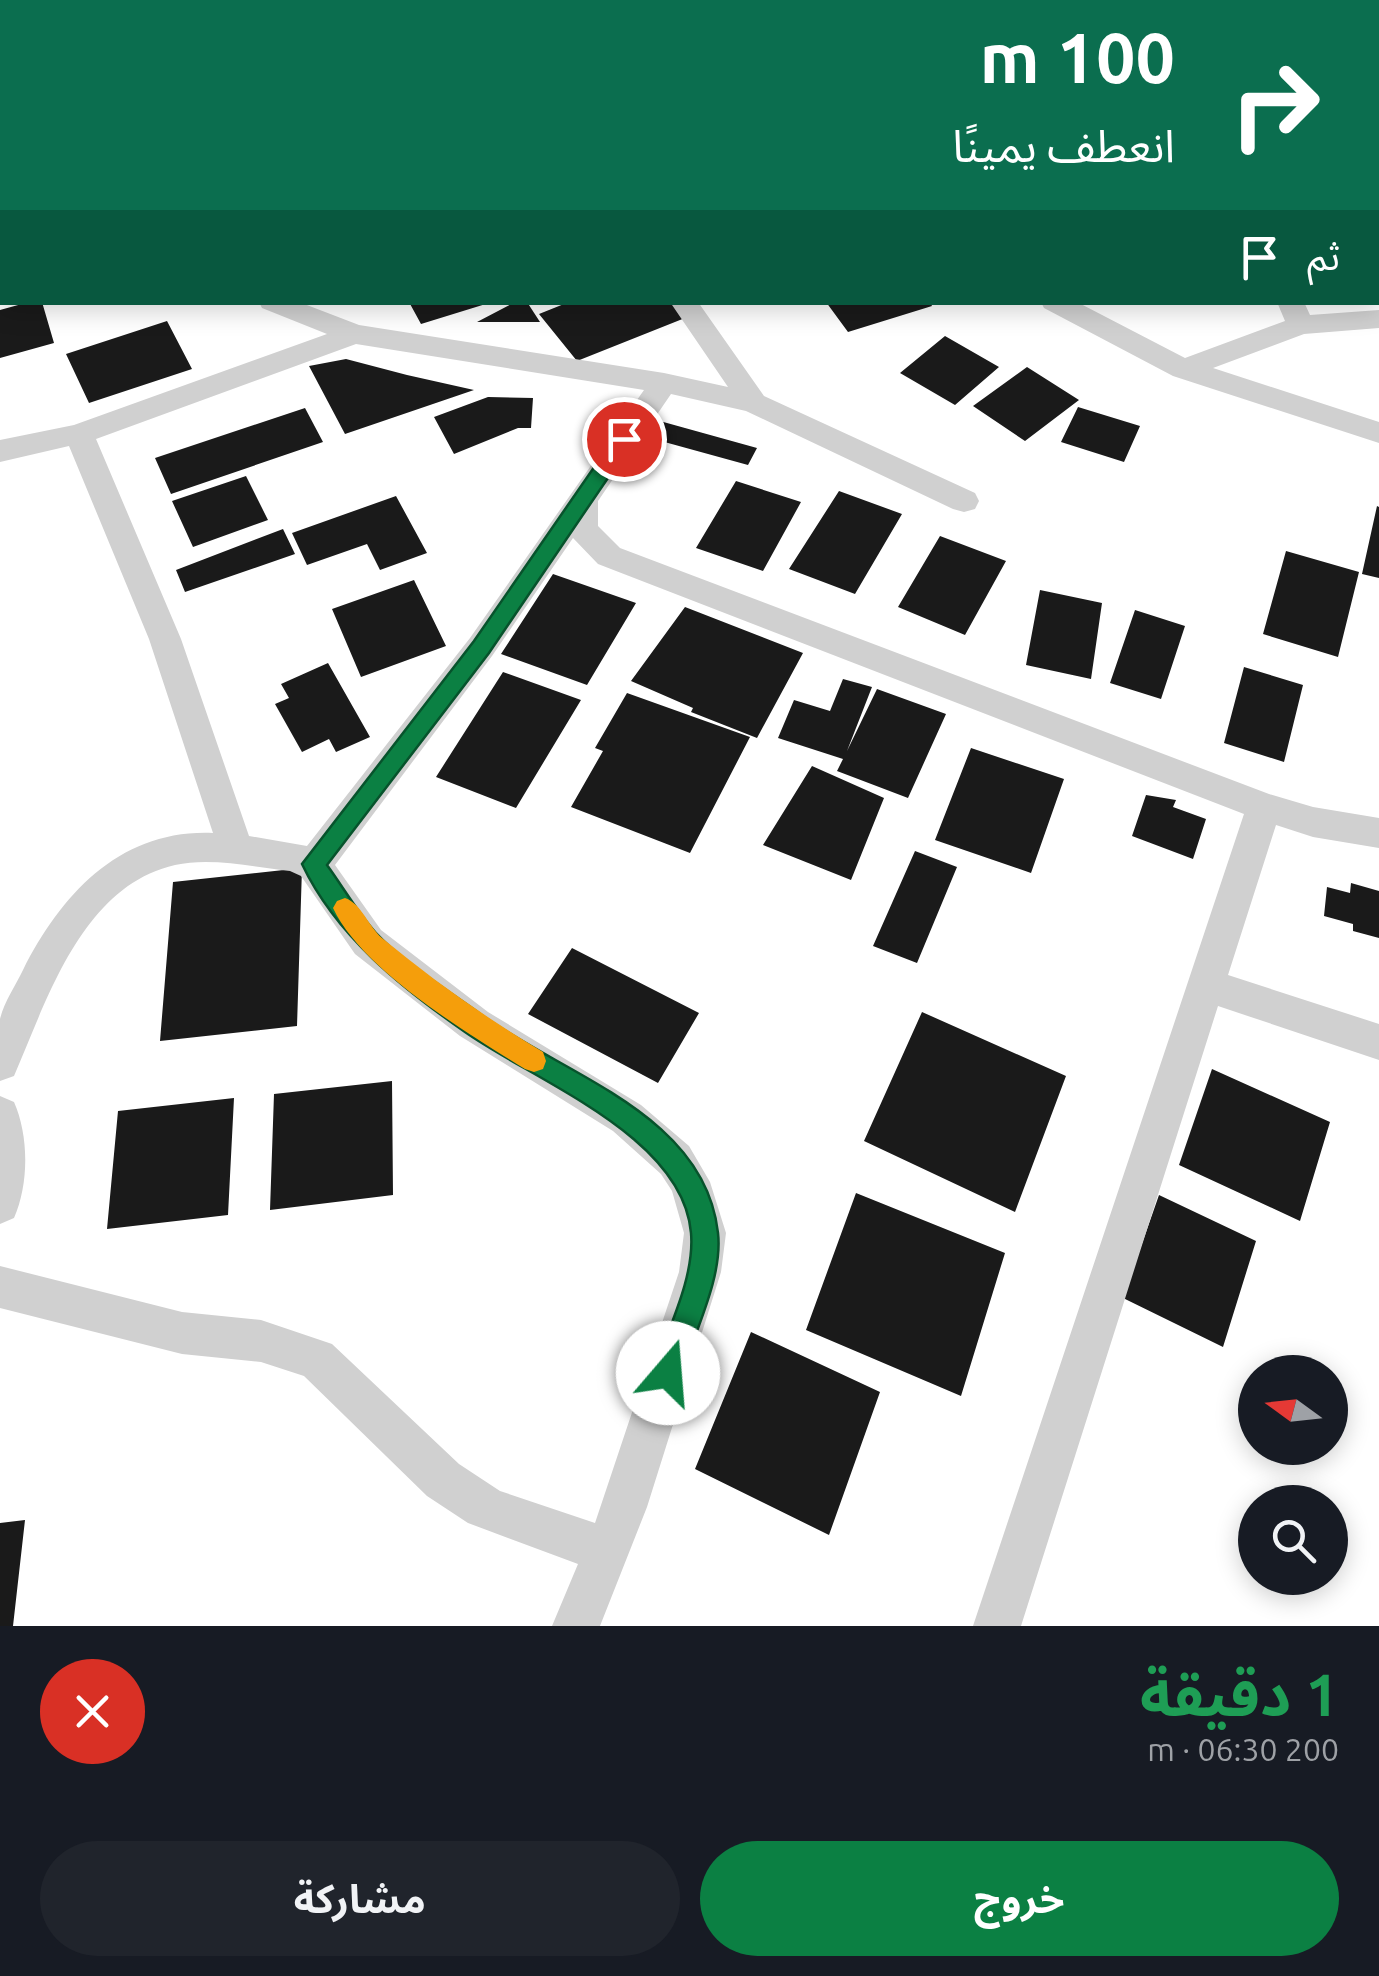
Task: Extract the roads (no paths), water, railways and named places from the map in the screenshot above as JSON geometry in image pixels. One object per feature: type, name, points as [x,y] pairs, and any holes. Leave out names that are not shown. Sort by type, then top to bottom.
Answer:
[{"type":"street","points":[[280,305],[354,334],[664,383],[754,403],[964,501]]},
{"type":"street","points":[[685,305],[754,403]]},
{"type":"street","points":[[1060,305],[1183,369],[1379,433]]},
{"type":"street","points":[[1183,369],[1296,314],[1379,319]]},
{"type":"street","points":[[0,451],[78,434],[354,334]]},
{"type":"street","points":[[314,864],[481,647],[664,383]]},
{"type":"street","points":[[78,434],[164,640],[236,850]]},
{"type":"street","points":[[583,500],[583,529],[609,556],[1264,807],[1313,822],[1371,826]]},
{"type":"street","points":[[997,1626],[1264,807]]},
{"type":"street","points":[[0,1063],[68,927],[86,901],[107,882],[148,856],[175,849],[282,854],[314,864],[368,942],[474,1024],[627,1118],[675,1160],[690,1182],[704,1233],[700,1272],[606,1550],[576,1626]]},
{"type":"street","points":[[1206,985],[1379,1042]]},
{"type":"street","points":[[0,1115],[5,1164],[0,1204]]},
{"type":"street","points":[[0,1287],[182,1333],[261,1341],[316,1359],[390,1425],[443,1480],[470,1498],[537,1529],[606,1550]]}]
